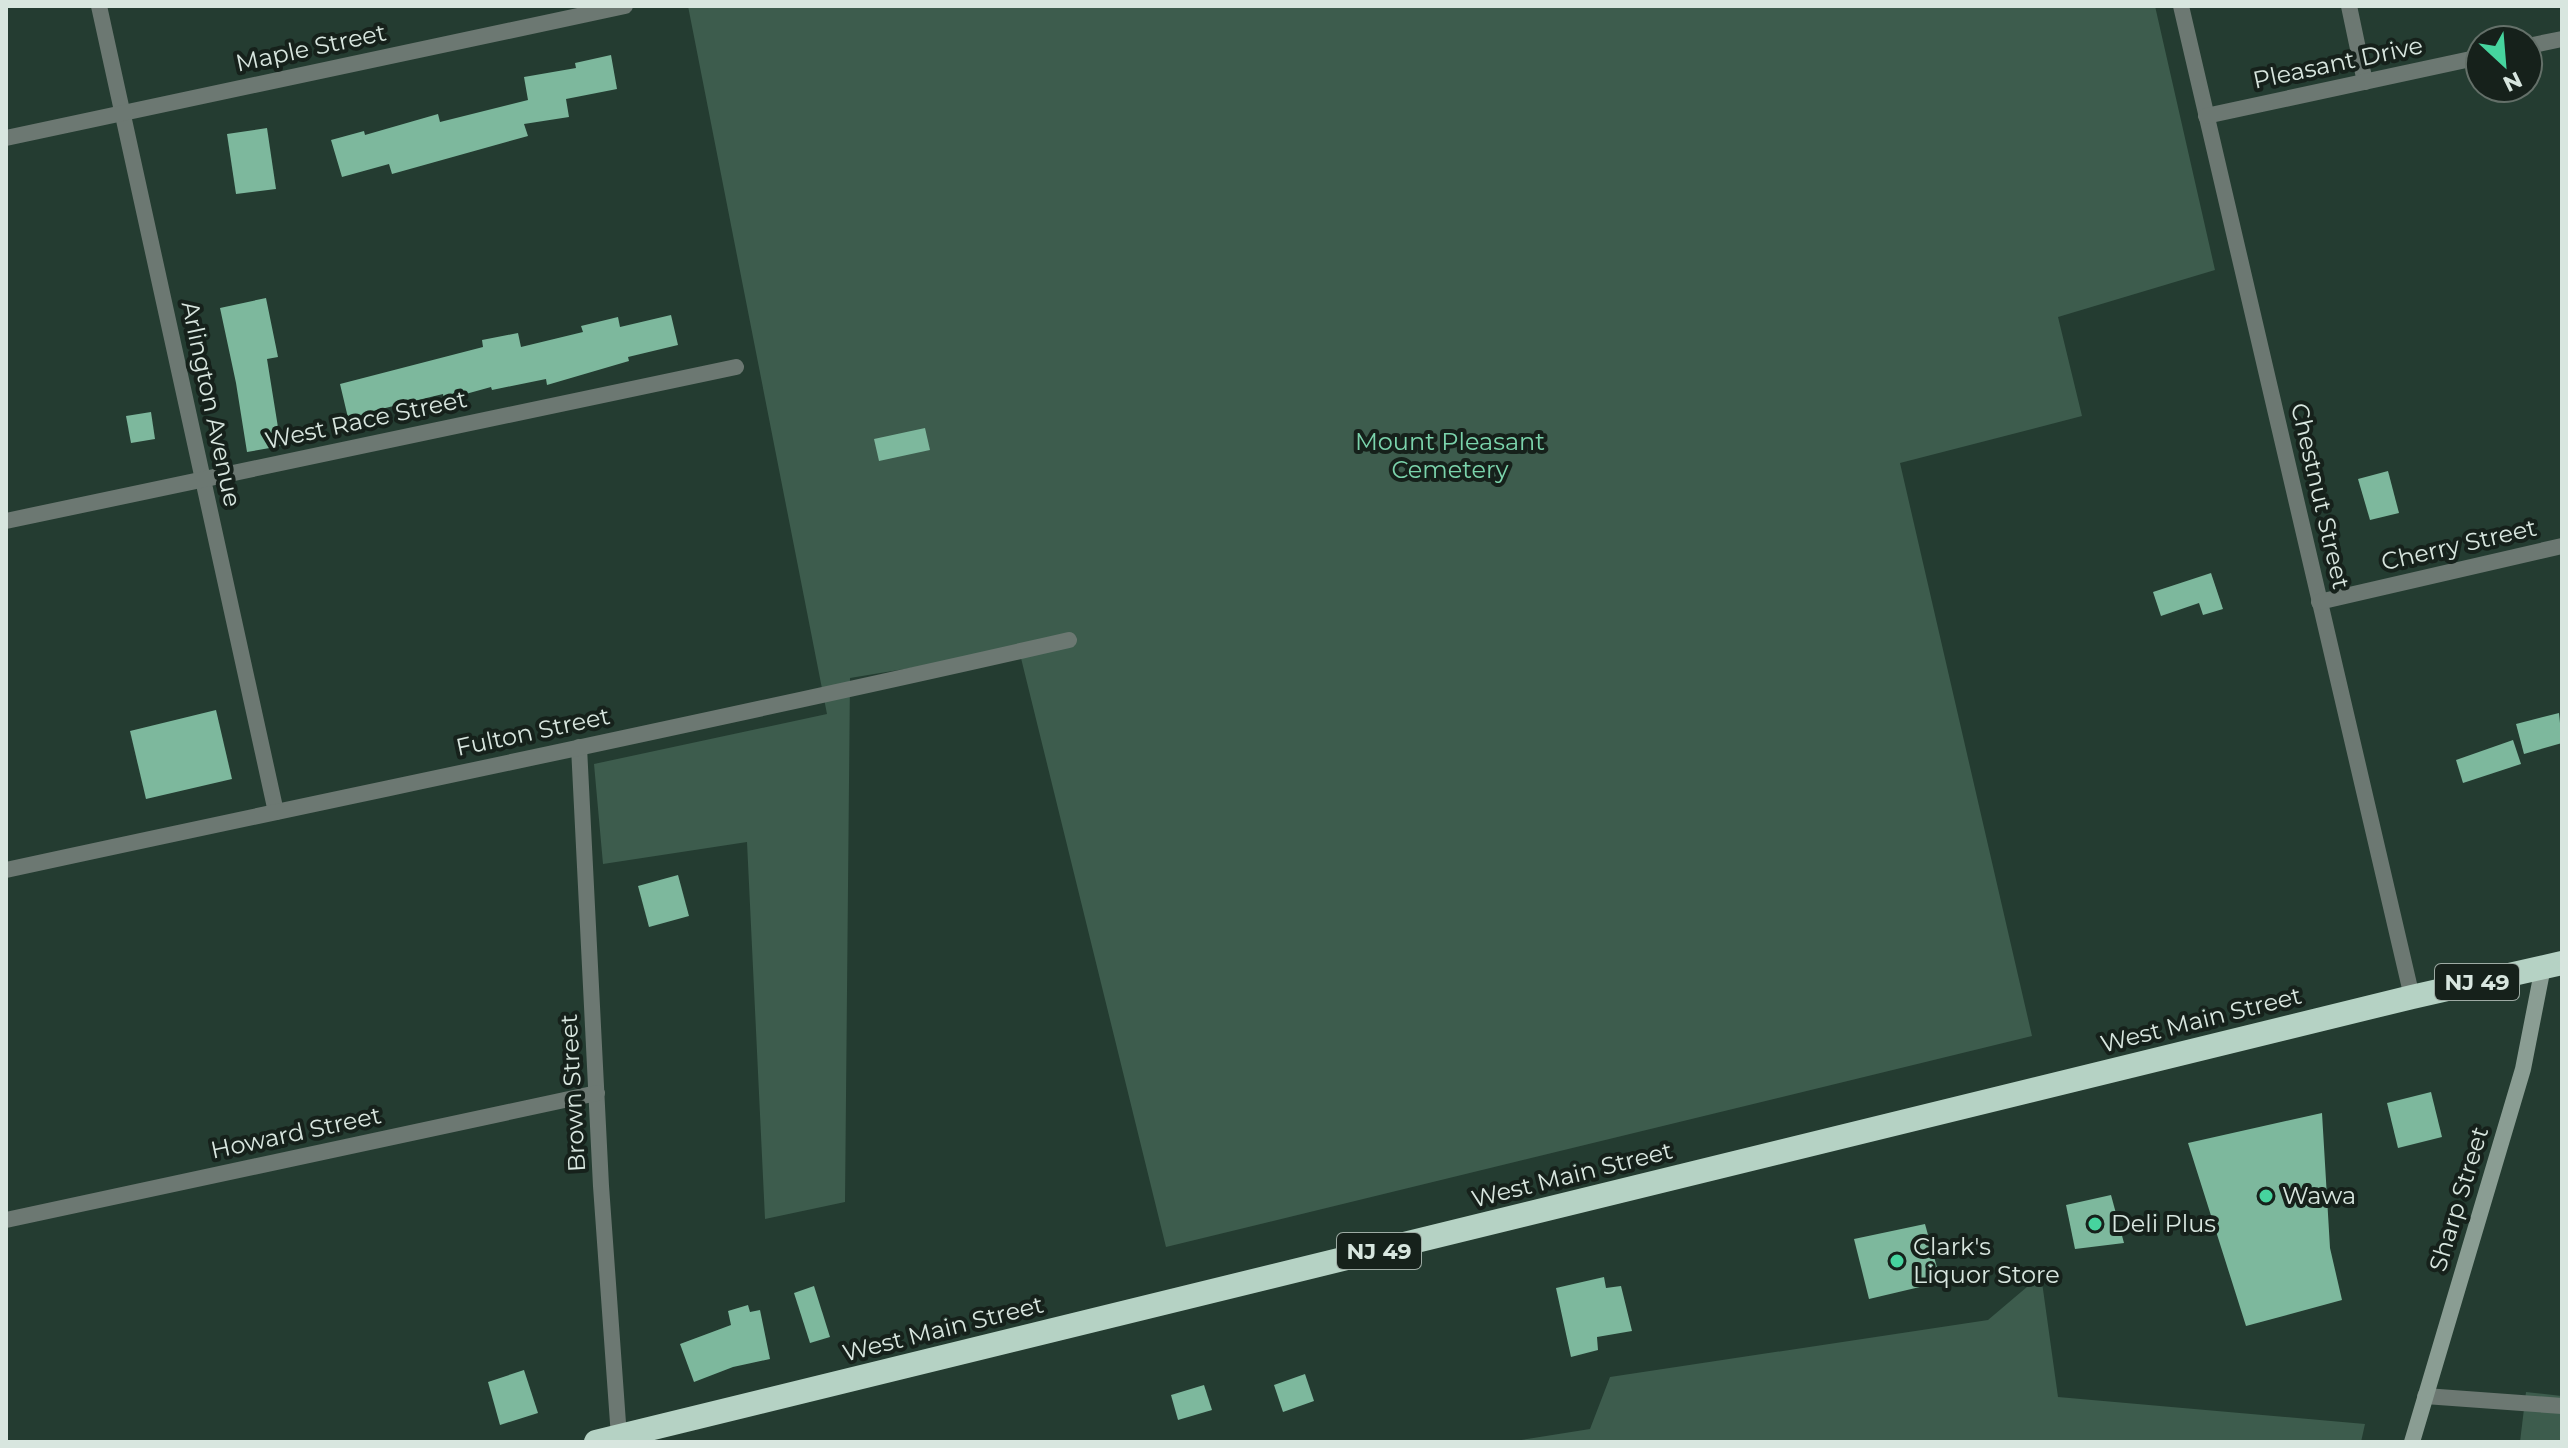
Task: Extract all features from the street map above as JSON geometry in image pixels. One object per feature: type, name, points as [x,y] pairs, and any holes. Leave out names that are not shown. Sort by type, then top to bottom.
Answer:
[{"type":"highway","name":"West Main Street","points":[[607,1439],[2552,965]]},
{"type":"street","name":"Arlington Avenue","points":[[99,6],[276,812]]},
{"type":"street","name":"Maple Street","points":[[6,138],[625,6]]},
{"type":"street","name":"Chestnut Street","points":[[2181,6],[2412,997]]},
{"type":"street","points":[[2349,6],[2365,82]]},
{"type":"street","name":"Pleasant Drive","points":[[2206,116],[2464,60]]},
{"type":"street","name":"West Race Street","points":[[6,521],[736,367]]},
{"type":"street","name":"Cherry Street","points":[[2319,602],[2562,546]]},
{"type":"street","name":"Fulton Street","points":[[6,870],[800,701],[1069,640]]},
{"type":"street","name":"Brown Street","points":[[579,747],[597,1093],[607,1439]]},
{"type":"street","name":"Sharp Street","points":[[2412,1442],[2552,965]]},
{"type":"street","name":"Howard Street","points":[[6,1220],[597,1093]]},
{"type":"street","points":[[2425,1396],[2562,1406]]},
{"type":"green space","name":"Mount Pleasant Cemetery","points":[[688,6],[2155,6],[2215,270],[2058,317],[2082,416],[1900,463],[2032,1036],[1166,1247],[1019,650],[850,678],[845,1202],[765,1219],[747,842],[603,864],[594,764],[827,714]]},
{"type":"green space","points":[[2041,1275],[2058,1397],[2365,1424],[2361,1442],[1509,1442],[1590,1429],[1610,1377],[1988,1320]]},
{"type":"green space","points":[[2526,1392],[2562,1396],[2562,1442],[2520,1442]]},
{"type":"building","points":[[611,55],[617,89],[566,99],[569,117],[524,124],[528,136],[392,174],[389,164],[342,177],[331,140],[364,131],[365,135],[438,114],[440,122],[528,100],[524,77],[576,68],[575,63]]},
{"type":"building","points":[[267,128],[276,189],[236,194],[227,134]]},
{"type":"building","points":[[266,298],[278,357],[267,359],[281,446],[247,452],[220,308]]},
{"type":"building","points":[[671,315],[678,345],[628,357],[629,361],[547,385],[546,379],[492,390],[491,387],[444,400],[443,394],[373,411],[374,416],[349,422],[340,384],[483,347],[482,340],[518,333],[521,347],[583,332],[581,326],[618,317],[620,327]]},
{"type":"building","points":[[151,412],[155,439],[131,443],[126,416]]},
{"type":"building","points":[[925,428],[930,450],[879,461],[874,439]]},
{"type":"building","points":[[2388,471],[2399,513],[2370,520],[2358,479]]},
{"type":"building","points":[[2211,573],[2223,609],[2203,615],[2199,603],[2161,616],[2153,592]]},
{"type":"building","points":[[216,710],[232,779],[146,799],[130,731]]},
{"type":"building","points":[[2559,713],[2562,743],[2524,754],[2516,724]]},
{"type":"building","points":[[2513,740],[2521,764],[2463,783],[2456,760]]},
{"type":"building","points":[[678,875],[689,916],[649,927],[638,886]]},
{"type":"building","points":[[2431,1092],[2442,1137],[2398,1148],[2387,1103]]},
{"type":"building","name":"Wawa","points":[[2322,1113],[2330,1248],[2342,1300],[2246,1326],[2188,1143]]},
{"type":"building","name":"Deli Plus","points":[[2111,1195],[2124,1243],[2075,1249],[2066,1205]]},
{"type":"building","name":"Clark's Liquor Store","points":[[1925,1224],[1941,1282],[1869,1299],[1854,1239]]},
{"type":"building","points":[[1604,1277],[1606,1288],[1621,1286],[1632,1331],[1597,1337],[1598,1350],[1571,1357],[1556,1288]]},
{"type":"building","points":[[814,1286],[830,1337],[810,1343],[794,1293]]},
{"type":"building","points":[[748,1305],[750,1312],[760,1310],[770,1359],[733,1367],[694,1382],[680,1344],[731,1325],[728,1311]]},
{"type":"building","points":[[524,1370],[538,1413],[500,1425],[488,1382]]},
{"type":"building","points":[[1305,1374],[1314,1401],[1283,1412],[1274,1385]]},
{"type":"building","points":[[1204,1385],[1212,1410],[1178,1420],[1171,1395]]},
{"type":"place","name":"Wawa","points":[[2266,1196]]},
{"type":"place","name":"Deli Plus","points":[[2095,1224]]},
{"type":"place","name":"Clark's Liquor Store","points":[[1897,1261]]}]
